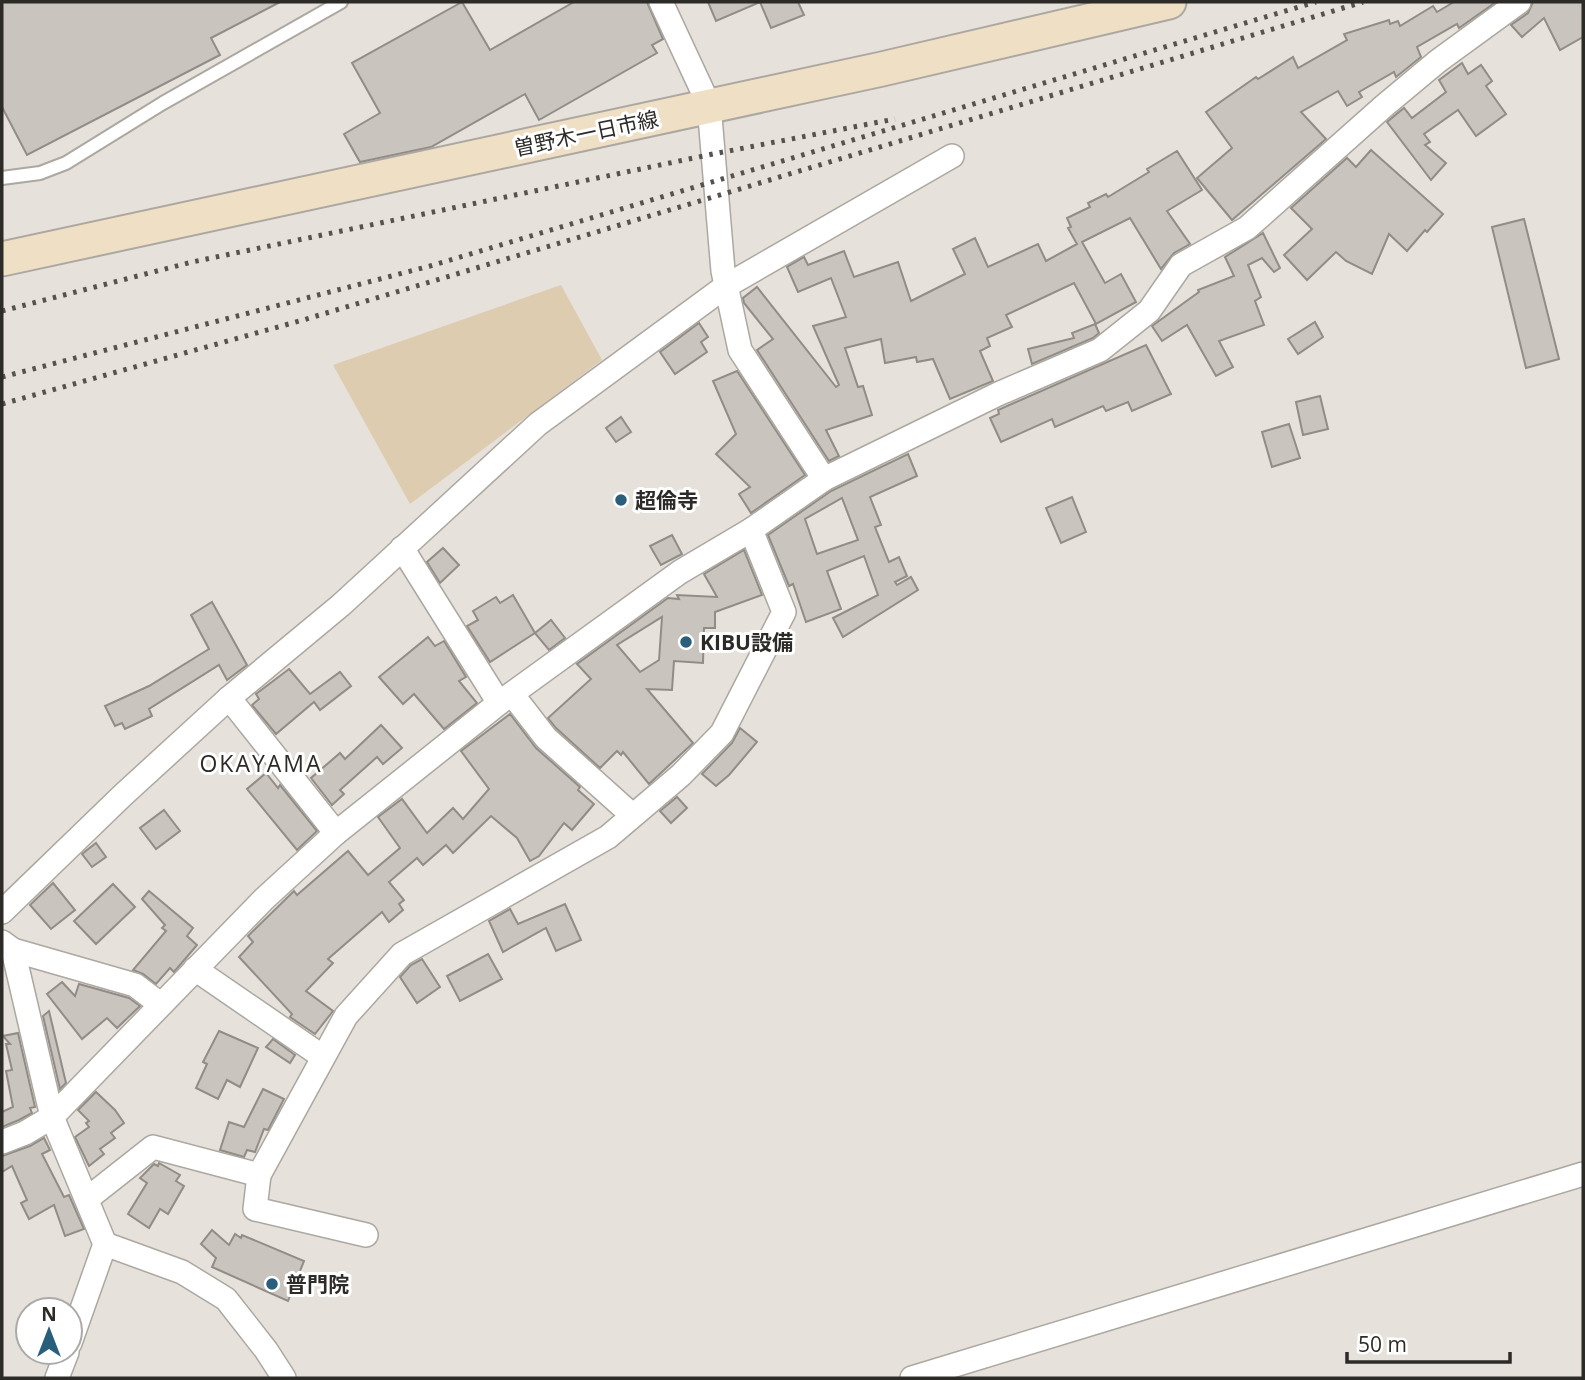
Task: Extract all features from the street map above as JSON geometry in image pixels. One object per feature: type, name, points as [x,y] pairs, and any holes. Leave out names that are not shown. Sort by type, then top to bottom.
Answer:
[{"type":"main road","name":"曽野木一日市線","points":[[2,259],[882,69],[1169,2]]},
{"type":"street","points":[[661,2],[709,105],[726,286],[740,350],[824,479]]},
{"type":"street","points":[[2,1142],[25,1133],[52,1117],[264,899],[336,833],[505,698],[680,572],[751,530],[824,479],[998,394],[1100,351],[1149,311],[1181,265],[1247,229],[1384,106],[1438,61],[1519,2]]},
{"type":"street","points":[[2,912],[123,795],[229,698],[341,605],[538,424],[726,286],[952,156]]},
{"type":"street","points":[[366,1235],[255,1209],[259,1175],[323,1057],[346,1016],[402,954],[608,838],[681,775],[722,733],[784,611],[751,530]]},
{"type":"street","points":[[402,548],[505,698],[632,815]]},
{"type":"street","points":[[229,698],[336,833]]},
{"type":"street","points":[[7,946],[135,985],[160,1004]]},
{"type":"street","points":[[7,946],[52,1117],[106,1244],[84,1304]]},
{"type":"street","points":[[195,969],[323,1057]]},
{"type":"street","points":[[86,1199],[153,1147],[259,1175]]},
{"type":"street","points":[[912,1378],[1583,1174]]},
{"type":"street","points":[[106,1244],[182,1272],[226,1300],[266,1350],[284,1378]]},
{"type":"lane","points":[[2,178],[40,173],[66,163],[163,103],[341,2]]},
{"type":"shaded area","points":[[561,285],[602,360],[410,504],[333,365]]},
{"type":"building","points":[[2,2],[280,2],[211,38],[220,55],[27,155],[2,107]]},
{"type":"building","points":[[462,2],[490,50],[574,2],[647,2],[663,39],[652,45],[657,53],[539,120],[525,94],[431,147],[360,162],[344,134],[380,113],[352,63]]},
{"type":"building","points":[[708,2],[760,2],[716,21]]},
{"type":"building","points":[[760,2],[798,2],[804,15],[771,28]]},
{"type":"building","points":[[1454,2],[1496,2],[1459,28],[1457,24],[1417,47],[1421,57],[1396,77],[1394,72],[1359,92],[1362,97],[1347,106],[1338,91],[1301,112],[1326,139],[1232,220],[1197,178],[1232,148],[1206,112],[1256,77],[1258,79],[1293,57],[1298,68],[1347,40],[1344,34],[1389,20],[1390,24],[1398,21],[1400,26],[1433,6],[1437,12]]},
{"type":"building","points":[[1533,2],[1583,2],[1583,37],[1560,50],[1544,18],[1522,37],[1511,25],[1528,13]]},
{"type":"building","points":[[1462,63],[1468,74],[1481,65],[1492,81],[1486,86],[1506,114],[1476,136],[1458,110],[1424,134],[1430,142],[1425,145],[1446,163],[1431,180],[1387,122],[1404,108],[1412,118],[1446,92],[1439,80]]},
{"type":"building","points":[[1371,150],[1443,214],[1407,251],[1389,234],[1372,274],[1346,261],[1336,252],[1307,280],[1284,255],[1312,229],[1291,208],[1347,158],[1356,167]]},
{"type":"building","points":[[1177,151],[1202,190],[1167,211],[1190,244],[1174,253],[1161,269],[1130,218],[1082,242],[1105,283],[1121,274],[1136,302],[1096,324],[1074,283],[1006,315],[1012,327],[987,338],[990,346],[980,351],[993,381],[950,399],[933,359],[917,362],[916,357],[885,363],[881,339],[845,348],[858,387],[863,386],[872,415],[826,430],[839,456],[829,461],[757,350],[773,339],[744,303],[743,298],[757,287],[836,387],[839,385],[813,326],[846,317],[831,278],[798,292],[787,267],[804,257],[808,265],[844,251],[854,277],[898,262],[911,301],[965,274],[953,249],[975,238],[988,267],[1038,244],[1046,261],[1077,244],[1068,228],[1071,227],[1067,218],[1090,207],[1088,203],[1106,194],[1108,197]]},
{"type":"building","points":[[1524,219],[1559,359],[1526,368],[1492,227]]},
{"type":"building","points":[[1263,233],[1280,268],[1274,272],[1262,258],[1248,265],[1261,297],[1255,301],[1264,325],[1219,341],[1233,367],[1216,376],[1187,325],[1162,341],[1152,326],[1199,292],[1198,290],[1234,276],[1225,257]]},
{"type":"building","points":[[1315,322],[1323,337],[1298,354],[1288,339]]},
{"type":"building","points":[[699,323],[708,337],[701,342],[707,352],[675,374],[660,352]]},
{"type":"building","points":[[1095,324],[1099,333],[1093,338],[1032,364],[1028,349],[1074,338],[1072,333]]},
{"type":"building","points":[[1146,345],[1171,394],[1132,411],[1128,402],[1106,411],[1103,406],[1055,427],[1052,419],[1001,442],[990,418],[999,414],[998,410]]},
{"type":"building","points":[[737,371],[805,475],[751,513],[739,494],[750,487],[716,454],[736,434],[713,381]]},
{"type":"building","points":[[1320,396],[1328,429],[1303,435],[1296,402]]},
{"type":"building","points":[[621,417],[631,432],[616,442],[606,428]]},
{"type":"building","points":[[1289,424],[1300,458],[1272,467],[1262,432]]},
{"type":"building","points":[[908,454],[917,476],[870,497],[881,525],[875,527],[889,562],[899,557],[907,576],[895,582],[897,585],[911,577],[918,590],[843,637],[833,618],[878,595],[864,556],[827,571],[841,609],[806,622],[793,584],[789,586],[768,535],[831,491]],"holes":[[[842,498],[858,540],[817,554],[805,519]]]},
{"type":"building","points":[[1072,497],[1086,532],[1061,543],[1046,508]]},
{"type":"building","points":[[672,535],[682,554],[661,565],[650,546]]},
{"type":"building","points":[[443,548],[459,565],[440,583],[427,562]]},
{"type":"building","points":[[744,550],[762,595],[715,612],[715,628],[704,628],[703,663],[674,661],[672,690],[647,689],[693,743],[649,784],[623,752],[621,755],[617,751],[600,768],[548,718],[591,679],[577,664],[668,598],[679,599],[677,595],[717,597],[704,574]],"holes":[[[662,617],[659,660],[640,672],[617,645]]]},
{"type":"building","points":[[513,595],[535,633],[490,662],[467,626],[478,620],[473,611],[496,597],[500,603]]},
{"type":"building","points":[[212,602],[247,665],[227,680],[219,665],[149,709],[152,716],[125,729],[122,723],[115,726],[105,706],[149,686],[209,649],[191,615]]},
{"type":"building","points":[[551,620],[565,638],[549,650],[535,633]]},
{"type":"building","points":[[428,637],[435,646],[444,641],[466,677],[459,681],[477,703],[444,729],[414,694],[403,704],[379,677]]},
{"type":"building","points":[[289,669],[310,694],[340,672],[351,686],[320,710],[314,702],[276,734],[252,705],[259,699],[256,694]]},
{"type":"building","points":[[510,714],[536,748],[580,787],[578,790],[594,804],[572,830],[564,823],[539,856],[530,861],[517,838],[491,816],[453,853],[446,845],[423,865],[417,858],[389,882],[404,900],[399,904],[403,910],[389,922],[382,912],[328,959],[333,963],[306,991],[333,1011],[315,1034],[290,1017],[292,1014],[239,957],[253,942],[248,936],[294,891],[297,895],[348,851],[368,875],[400,848],[378,817],[402,799],[427,833],[453,808],[463,819],[489,789],[461,751]]},
{"type":"building","points":[[381,725],[402,748],[383,764],[377,757],[340,790],[344,794],[332,805],[311,778],[340,753],[345,759]]},
{"type":"building","points":[[740,728],[757,742],[716,786],[702,774],[732,743]]},
{"type":"building","points":[[266,773],[278,788],[280,785],[317,831],[297,850],[247,789]]},
{"type":"building","points":[[677,797],[687,808],[671,823],[660,811]]},
{"type":"building","points":[[164,810],[180,831],[156,849],[140,828]]},
{"type":"building","points":[[96,843],[106,857],[92,867],[82,854]]},
{"type":"building","points":[[53,883],[75,910],[51,929],[30,905]]},
{"type":"building","points":[[113,884],[135,907],[96,944],[74,921]]},
{"type":"building","points":[[149,891],[193,928],[187,936],[197,945],[174,972],[170,968],[156,984],[133,970],[166,931],[162,928],[165,925],[142,899]]},
{"type":"building","points":[[565,904],[581,940],[556,951],[546,928],[503,952],[489,921],[510,909],[518,924]]},
{"type":"building","points":[[488,954],[502,979],[460,1001],[447,976]]},
{"type":"building","points":[[422,959],[440,987],[417,1003],[400,977],[411,965]]},
{"type":"building","points":[[62,982],[75,996],[79,984],[129,998],[140,1006],[117,1028],[107,1018],[82,1039],[47,994]]},
{"type":"building","points":[[49,1011],[66,1083],[60,1089],[43,1016]]},
{"type":"building","points":[[219,1031],[258,1048],[240,1087],[227,1080],[218,1099],[196,1088],[207,1064],[203,1062]]},
{"type":"building","points":[[18,1033],[35,1107],[30,1108],[32,1113],[2,1127],[2,1112],[13,1107],[6,1071],[12,1070],[6,1044],[10,1044],[3,1036]]},
{"type":"building","points":[[273,1039],[295,1055],[290,1063],[266,1047]]},
{"type":"building","points":[[263,1089],[284,1099],[268,1130],[264,1129],[255,1152],[247,1150],[244,1157],[220,1150],[229,1122],[244,1127]]},
{"type":"building","points":[[96,1092],[124,1123],[111,1133],[115,1138],[100,1149],[104,1154],[89,1166],[75,1137],[89,1127],[86,1123],[89,1121],[78,1110]]},
{"type":"building","points":[[44,1138],[50,1150],[42,1154],[64,1197],[69,1195],[84,1229],[65,1236],[54,1205],[29,1219],[21,1203],[27,1200],[12,1166],[2,1172],[2,1156]]},
{"type":"building","points":[[159,1163],[180,1175],[176,1181],[184,1186],[168,1214],[160,1209],[149,1228],[128,1214],[147,1183],[140,1178],[154,1164],[158,1166]]},
{"type":"building","name":"普門院","points":[[212,1230],[229,1245],[235,1234],[241,1238],[242,1235],[304,1261],[288,1301],[212,1267],[216,1258],[201,1244]]},
{"type":"railway","points":[[2,377],[430,266],[1316,2]]},
{"type":"railway","points":[[2,404],[303,320],[1363,2]]},
{"type":"railway","points":[[2,311],[192,262],[895,119]]},
{"type":"place","name":"超倫寺","points":[[621,500]]},
{"type":"place","name":"KIBU設備","points":[[686,642]]},
{"type":"place","name":"普門院","points":[[272,1284]]},
{"type":"district","name":"OKAYAMA","points":[[261,763]]}]
